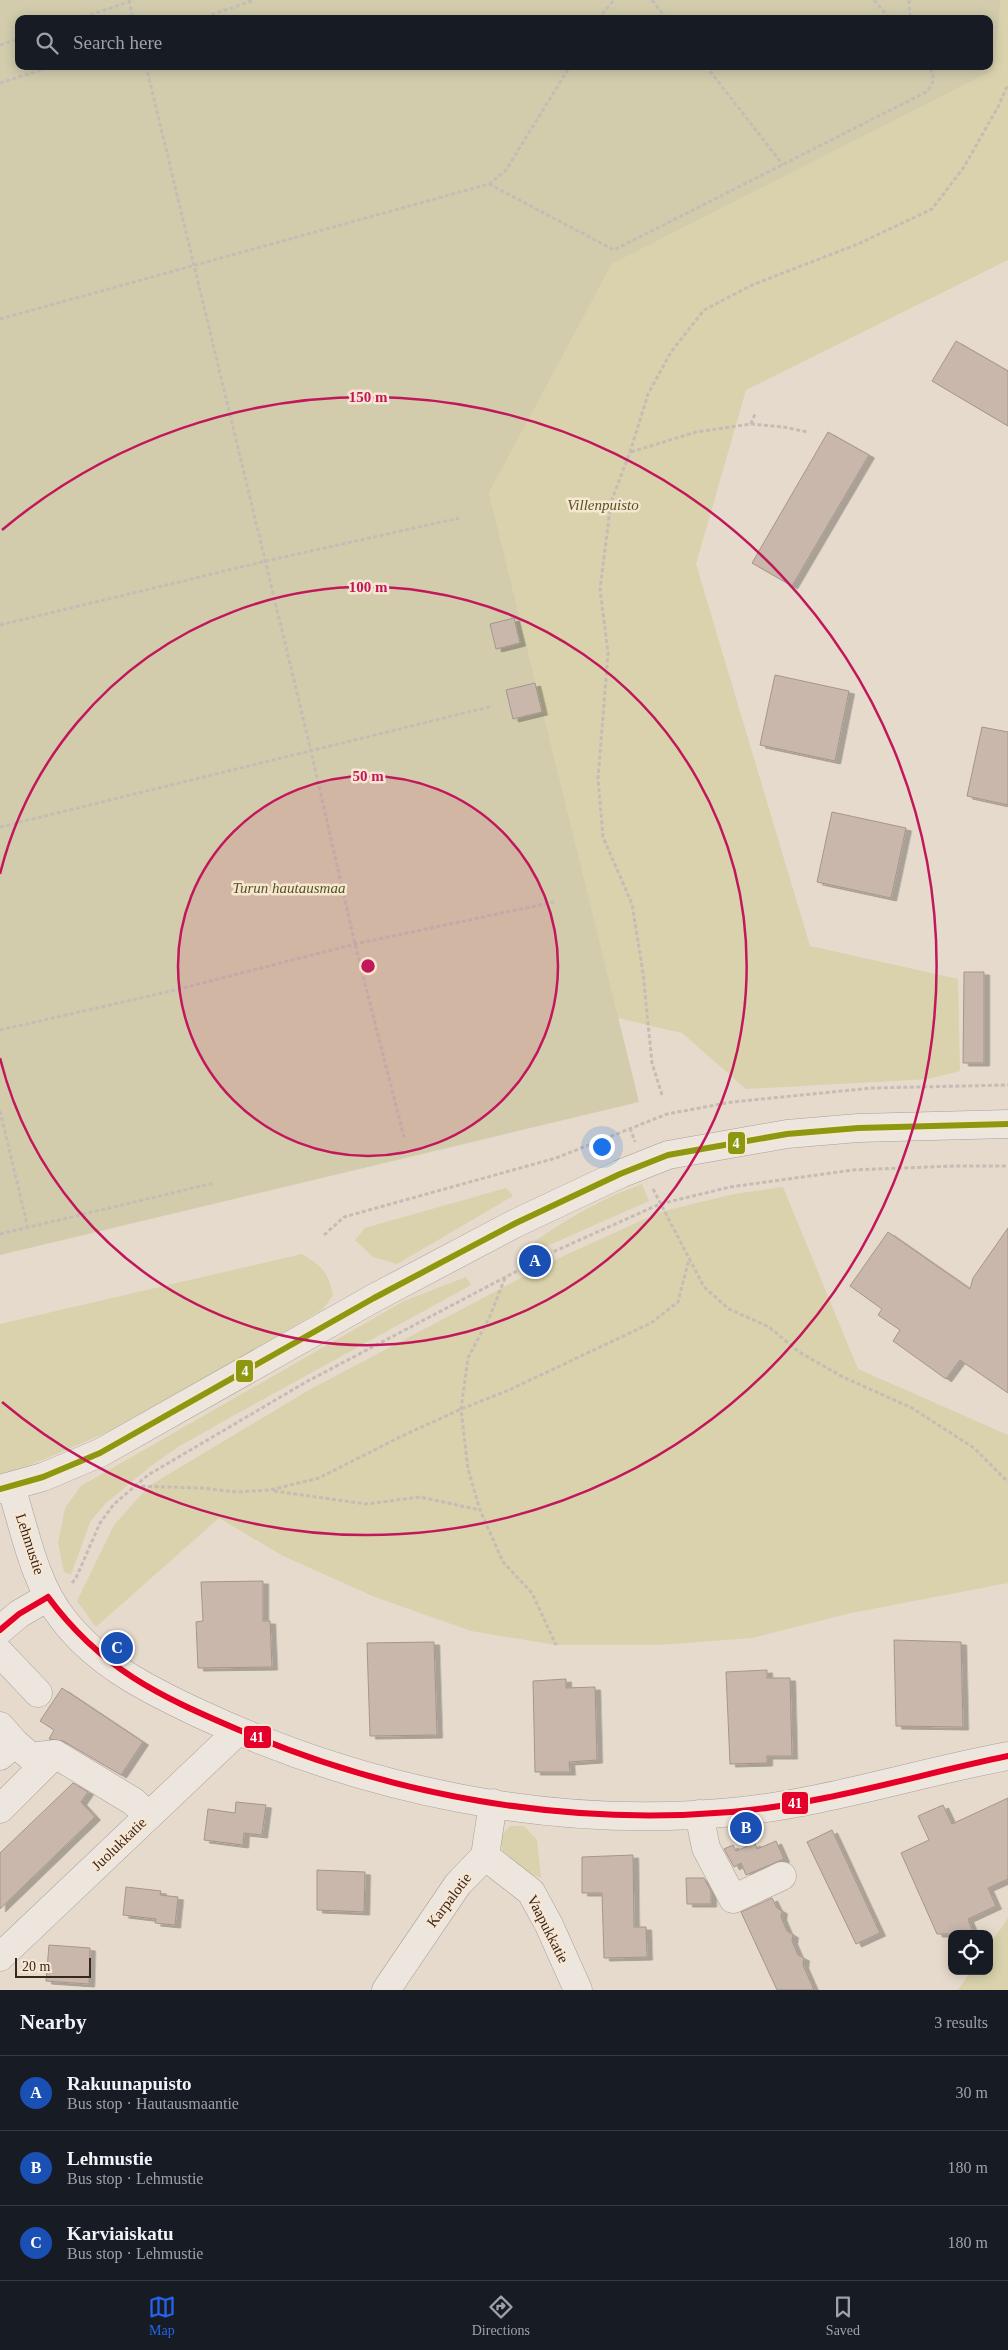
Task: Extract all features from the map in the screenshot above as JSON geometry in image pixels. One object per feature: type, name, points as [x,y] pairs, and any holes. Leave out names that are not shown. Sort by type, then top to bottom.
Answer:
[{"type":"street","points":[[6,1488],[43,1477],[100,1453],[374,1298],[516,1223],[612,1177],[668,1155],[787,1134],[858,1128],[1008,1124]]},
{"type":"street","name":"Lehmustie","points":[[6,1488],[48,1597],[80,1639],[109,1663],[153,1691],[238,1731],[291,1752],[408,1786],[493,1804],[595,1815],[699,1814],[784,1805],[1008,1756]]},
{"type":"street","points":[[0,1630],[19,1614],[48,1597]]},
{"type":"street","points":[[0,1653],[38,1693]]},
{"type":"street","name":"Juolukkatie","points":[[0,1957],[238,1731]]},
{"type":"street","points":[[5,1742],[31,1757],[55,1754],[134,1802],[148,1816]]},
{"type":"street","points":[[0,1809],[55,1754]]},
{"type":"street","points":[[485,1856],[493,1804]]},
{"type":"street","points":[[699,1814],[706,1848],[732,1899],[782,1876]]},
{"type":"street","name":"Karpalotie","points":[[386,1990],[458,1884],[485,1856]]},
{"type":"street","name":"Vaapukkatie","points":[[485,1856],[531,1892],[549,1925],[578,1990]]},
{"type":"path","points":[[89,15],[134,0]]},
{"type":"path","points":[[211,15],[254,0]]},
{"type":"path","points":[[601,15],[614,0]]},
{"type":"path","points":[[652,0],[664,15]]},
{"type":"path","points":[[874,0],[887,15]]},
{"type":"path","points":[[909,0],[910,15]]},
{"type":"path","points":[[129,1],[132,15]]},
{"type":"path","points":[[0,45],[15,39]]},
{"type":"path","points":[[0,83],[41,70]]},
{"type":"path","points":[[147,70],[266,561],[355,944],[404,1137]]},
{"type":"path","points":[[0,319],[489,184],[506,170],[568,70]]},
{"type":"path","points":[[709,70],[783,164]]},
{"type":"path","points":[[489,184],[614,250],[926,92],[933,84],[934,76],[931,70]]},
{"type":"path","points":[[662,1096],[652,1063],[632,904],[603,836],[598,779],[608,653],[600,589],[611,502],[630,452],[648,394],[671,352],[704,310],[752,285],[858,244],[932,209],[964,167],[999,105],[1008,84]]},
{"type":"path","points":[[751,424],[755,414]]},
{"type":"path","points":[[630,452],[696,432],[751,424],[808,432]]},
{"type":"path","points":[[0,625],[266,561],[459,518]]},
{"type":"path","points":[[0,826],[493,706]]},
{"type":"path","points":[[0,1030],[167,992],[355,944],[554,902]]},
{"type":"path","points":[[0,1110],[28,1228]]},
{"type":"path","points":[[48,1597],[68,1586],[76,1578],[100,1523],[114,1504],[148,1475],[306,1382],[555,1251],[660,1204],[739,1186],[853,1170],[1008,1166]]},
{"type":"path","points":[[0,1234],[214,1183]]},
{"type":"path","points":[[660,1204],[704,1287],[729,1309],[769,1327],[799,1352],[843,1377],[912,1408],[974,1448],[1008,1482]]},
{"type":"path","points":[[134,1486],[201,1488],[237,1492],[270,1490],[319,1478],[461,1409],[509,1390],[651,1322],[678,1302],[689,1260]]},
{"type":"path","points":[[505,1278],[490,1316],[468,1358],[461,1409],[468,1469],[480,1510],[503,1562],[532,1593],[556,1645]]},
{"type":"path","points":[[270,1490],[366,1504],[420,1497],[480,1510]]},
{"type":"green space","name":"Turun hautausmaa","points":[[0,0],[1001,0],[994,70],[612,264],[489,493],[639,1102],[0,1255]]},
{"type":"green space","name":"Villenpuisto","points":[[1001,0],[1008,0],[1008,260],[746,390],[696,564],[810,946],[958,979],[960,1071],[929,1079],[746,1089],[682,1033],[618,1018],[489,493],[612,264],[994,70]]},
{"type":"green space","points":[[642,1184],[649,1201],[538,1250],[534,1242],[560,1225],[600,1202]]},
{"type":"green space","points":[[783,1187],[858,1369],[1008,1435],[1008,1583],[851,1613],[752,1638],[658,1645],[556,1645],[471,1631],[375,1597],[283,1556],[219,1518],[96,1627],[77,1601],[114,1525],[149,1486],[309,1390],[557,1259],[660,1212],[734,1194]]},
{"type":"green space","points":[[506,1188],[513,1196],[397,1264],[373,1257],[355,1240],[365,1228]]},
{"type":"green space","points":[[302,1254],[315,1262],[323,1270],[329,1281],[333,1295],[323,1309],[134,1421],[14,1472],[0,1474],[0,1324]]},
{"type":"green space","points":[[466,1277],[471,1285],[231,1417],[178,1447],[151,1466],[106,1503],[90,1522],[71,1575],[64,1572],[58,1543],[65,1508],[81,1486],[404,1301]]},
{"type":"green space","points":[[510,1826],[524,1826],[537,1840],[541,1878],[512,1865],[504,1855],[500,1837]]},
{"type":"green space","points":[[1008,1918],[1008,1990],[958,1990],[968,1975],[993,1975],[993,1939]]},
{"type":"building","points":[[956,341],[1008,371],[1008,426],[932,381]]},
{"type":"building","points":[[828,432],[869,455],[792,586],[752,563]]},
{"type":"building","points":[[514,618],[520,643],[496,649],[490,624]]},
{"type":"building","points":[[775,675],[849,691],[835,761],[760,745]]},
{"type":"building","points":[[535,683],[542,712],[513,719],[506,690]]},
{"type":"building","points":[[982,727],[1008,732],[1008,805],[967,796]]},
{"type":"building","points":[[832,812],[906,828],[891,898],[817,882]]},
{"type":"building","points":[[964,972],[984,972],[984,1063],[963,1063]]},
{"type":"building","points":[[1008,1228],[1008,1393],[960,1360],[946,1379],[893,1341],[900,1330],[878,1315],[882,1309],[850,1286],[888,1232],[970,1289],[973,1278]]},
{"type":"building","points":[[263,1581],[263,1621],[270,1621],[272,1667],[198,1668],[196,1622],[203,1621],[201,1582]]},
{"type":"building","points":[[894,1640],[961,1642],[963,1727],[896,1726]]},
{"type":"building","points":[[434,1642],[437,1735],[370,1736],[367,1643]]},
{"type":"building","points":[[767,1670],[767,1678],[790,1678],[792,1756],[767,1756],[767,1763],[730,1764],[726,1672]]},
{"type":"building","points":[[566,1679],[566,1688],[595,1687],[597,1760],[569,1762],[570,1772],[535,1772],[533,1681]]},
{"type":"building","points":[[62,1688],[143,1742],[121,1775],[63,1741],[49,1739],[54,1730],[40,1721]]},
{"type":"building","points":[[73,1783],[88,1792],[81,1802],[95,1817],[0,1909],[0,1853]]},
{"type":"building","points":[[1008,1798],[1008,1879],[988,1888],[996,1906],[968,1919],[972,1930],[948,1930],[948,1934],[937,1934],[901,1853],[929,1840],[918,1816],[943,1805],[952,1824]]},
{"type":"building","points":[[236,1802],[266,1805],[262,1835],[244,1833],[243,1845],[204,1840],[208,1809],[235,1813]]},
{"type":"building","points":[[832,1830],[880,1933],[856,1944],[807,1842]]},
{"type":"building","points":[[776,1841],[784,1859],[746,1875],[741,1863],[734,1867],[724,1849],[733,1845],[736,1851],[755,1843],[757,1849]]},
{"type":"building","points":[[633,1855],[634,1927],[646,1927],[647,1957],[604,1958],[602,1893],[582,1893],[582,1857]]},
{"type":"building","points":[[317,1870],[365,1872],[364,1912],[317,1910]]},
{"type":"building","points":[[686,1878],[704,1878],[711,1891],[711,1904],[687,1904]]},
{"type":"building","points":[[126,1887],[161,1891],[160,1895],[178,1897],[175,1925],[155,1923],[156,1919],[123,1915]]},
{"type":"building","points":[[772,1898],[777,1908],[782,1911],[781,1917],[787,1931],[793,1935],[792,1941],[798,1955],[804,1958],[803,1965],[814,1990],[777,1990],[741,1912]]},
{"type":"building","points":[[49,1945],[90,1948],[89,1984],[46,1981]]},
{"type":"transit line","name":"4","points":[[0,1489],[43,1477],[100,1453],[374,1298],[516,1223],[620,1174],[668,1155],[787,1134],[858,1128],[1008,1124]]},
{"type":"transit line","name":"41","points":[[48,1597],[68,1622],[111,1662],[133,1678],[183,1705],[297,1753],[357,1773],[418,1789],[480,1801],[542,1810],[605,1814],[668,1815],[731,1812],[801,1803],[836,1796],[1008,1756]]},
{"type":"transit line","name":"41","points":[[0,1630],[19,1614],[48,1597]]},
{"type":"place","name":"Rakuunapuisto","points":[[535,1261]]},
{"type":"place","name":"Karviaiskatu","points":[[117,1648]]},
{"type":"place","name":"Lehmustie","points":[[746,1828]]}]
